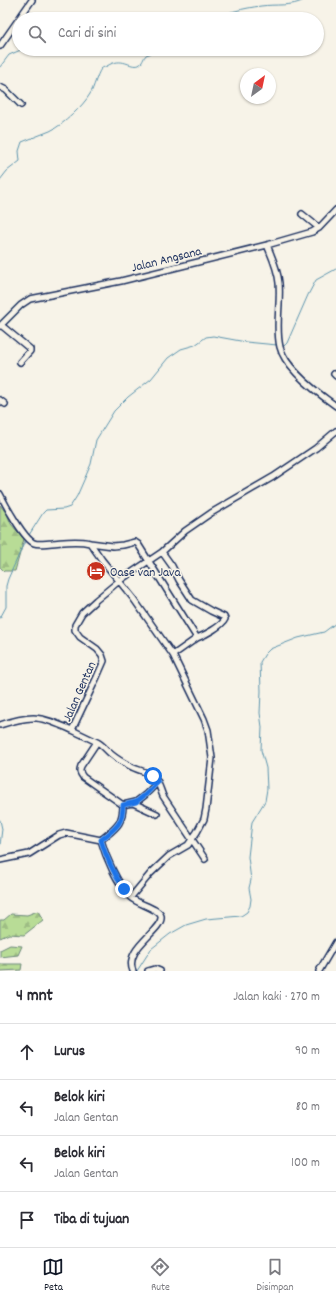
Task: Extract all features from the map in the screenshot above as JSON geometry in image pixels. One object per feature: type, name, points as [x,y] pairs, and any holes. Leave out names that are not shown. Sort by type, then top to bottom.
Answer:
[{"type":"street","points":[[24,12],[32,0]]},
{"type":"street","points":[[0,46],[12,29]]},
{"type":"street","points":[[0,87],[6,90],[21,105]]},
{"type":"street","name":"Jalan Angsana","points":[[1,325],[20,305],[30,299],[121,281],[267,245],[312,232],[319,228],[336,210]]},
{"type":"street","points":[[302,214],[319,228]]},
{"type":"street","points":[[267,245],[277,271],[279,282],[278,322],[280,346],[289,364],[324,399],[336,406]]},
{"type":"street","points":[[1,325],[30,349],[30,351],[20,362]]},
{"type":"street","points":[[0,400],[5,404]]},
{"type":"street","name":"Jalan Gentan","points":[[158,782],[150,773],[131,767],[111,754],[101,744],[72,730],[104,661],[102,655],[97,649],[80,637],[75,630],[75,625],[82,614],[96,600],[119,581],[162,552],[185,531],[211,513],[273,477],[316,448],[336,431]]},
{"type":"street","points":[[0,494],[26,536],[34,543],[73,540],[113,546],[135,542],[140,546],[197,638]]},
{"type":"street","points":[[90,543],[151,621],[173,655],[204,719],[208,730],[212,758],[204,818],[192,840],[188,845],[170,856],[151,873],[130,897]]},
{"type":"street","points":[[162,552],[192,600],[210,611],[224,616],[225,619],[223,624],[204,636],[197,638],[173,655]]},
{"type":"street","points":[[0,725],[33,717],[54,722],[72,730]]},
{"type":"street","points":[[97,742],[81,766],[80,773],[83,777],[123,805],[136,802],[158,782],[163,796],[205,859]]},
{"type":"street","points":[[133,803],[157,814]]},
{"type":"street","points":[[101,840],[115,828],[122,818],[123,805]]},
{"type":"street","points":[[0,860],[30,854],[59,835],[66,833],[101,840]]},
{"type":"street","points":[[101,840],[110,865],[130,897],[137,902],[156,910],[161,917],[158,926],[136,951],[132,964],[134,971]]},
{"type":"street","points":[[319,971],[336,942]]},
{"type":"street","points":[[148,971],[156,969],[160,971]]},
{"type":"green space","points":[[0,505],[7,514],[11,524],[24,539],[15,571],[4,571],[0,567]]},
{"type":"green space","points":[[38,911],[43,920],[24,935],[9,934],[0,938],[0,920],[4,920],[11,914],[27,915]]},
{"type":"green space","points":[[10,945],[22,946],[18,955],[0,957],[0,950]]},
{"type":"green space","points":[[0,964],[22,964],[21,970],[0,971]]},
{"type":"waterway","points":[[233,12],[266,5],[294,4],[304,0]]},
{"type":"waterway","points":[[0,67],[9,55],[12,54]]},
{"type":"waterway","points":[[0,180],[7,171],[20,161],[19,151],[22,142],[55,128],[67,120],[83,104],[87,99],[102,68],[117,62],[139,65],[145,56]]},
{"type":"waterway","points":[[282,346],[287,343],[316,280],[336,269]]},
{"type":"waterway","points":[[29,535],[46,510],[64,509],[70,507],[77,496],[91,464],[96,440],[114,411],[128,397],[151,379],[168,358],[181,349],[195,345],[206,337],[213,336],[246,342],[277,345]]},
{"type":"waterway","points":[[0,618],[6,607],[6,586],[8,579],[26,539]]},
{"type":"waterway","points":[[137,971],[151,949],[170,934],[186,925],[206,919],[241,916],[247,912],[251,899],[249,888],[251,880],[248,857],[252,822],[265,801],[267,789],[266,768],[261,750],[262,727],[260,713],[260,662],[270,649],[298,638],[324,632],[336,623]]},
{"type":"waterway","points":[[0,820],[2,829],[0,845]]},
{"type":"place","name":"Oase van Java","points":[[96,571]]},
{"type":"route","points":[[124,889],[110,865],[101,840],[115,828],[122,818],[123,805],[136,802],[158,782],[153,776]]}]
